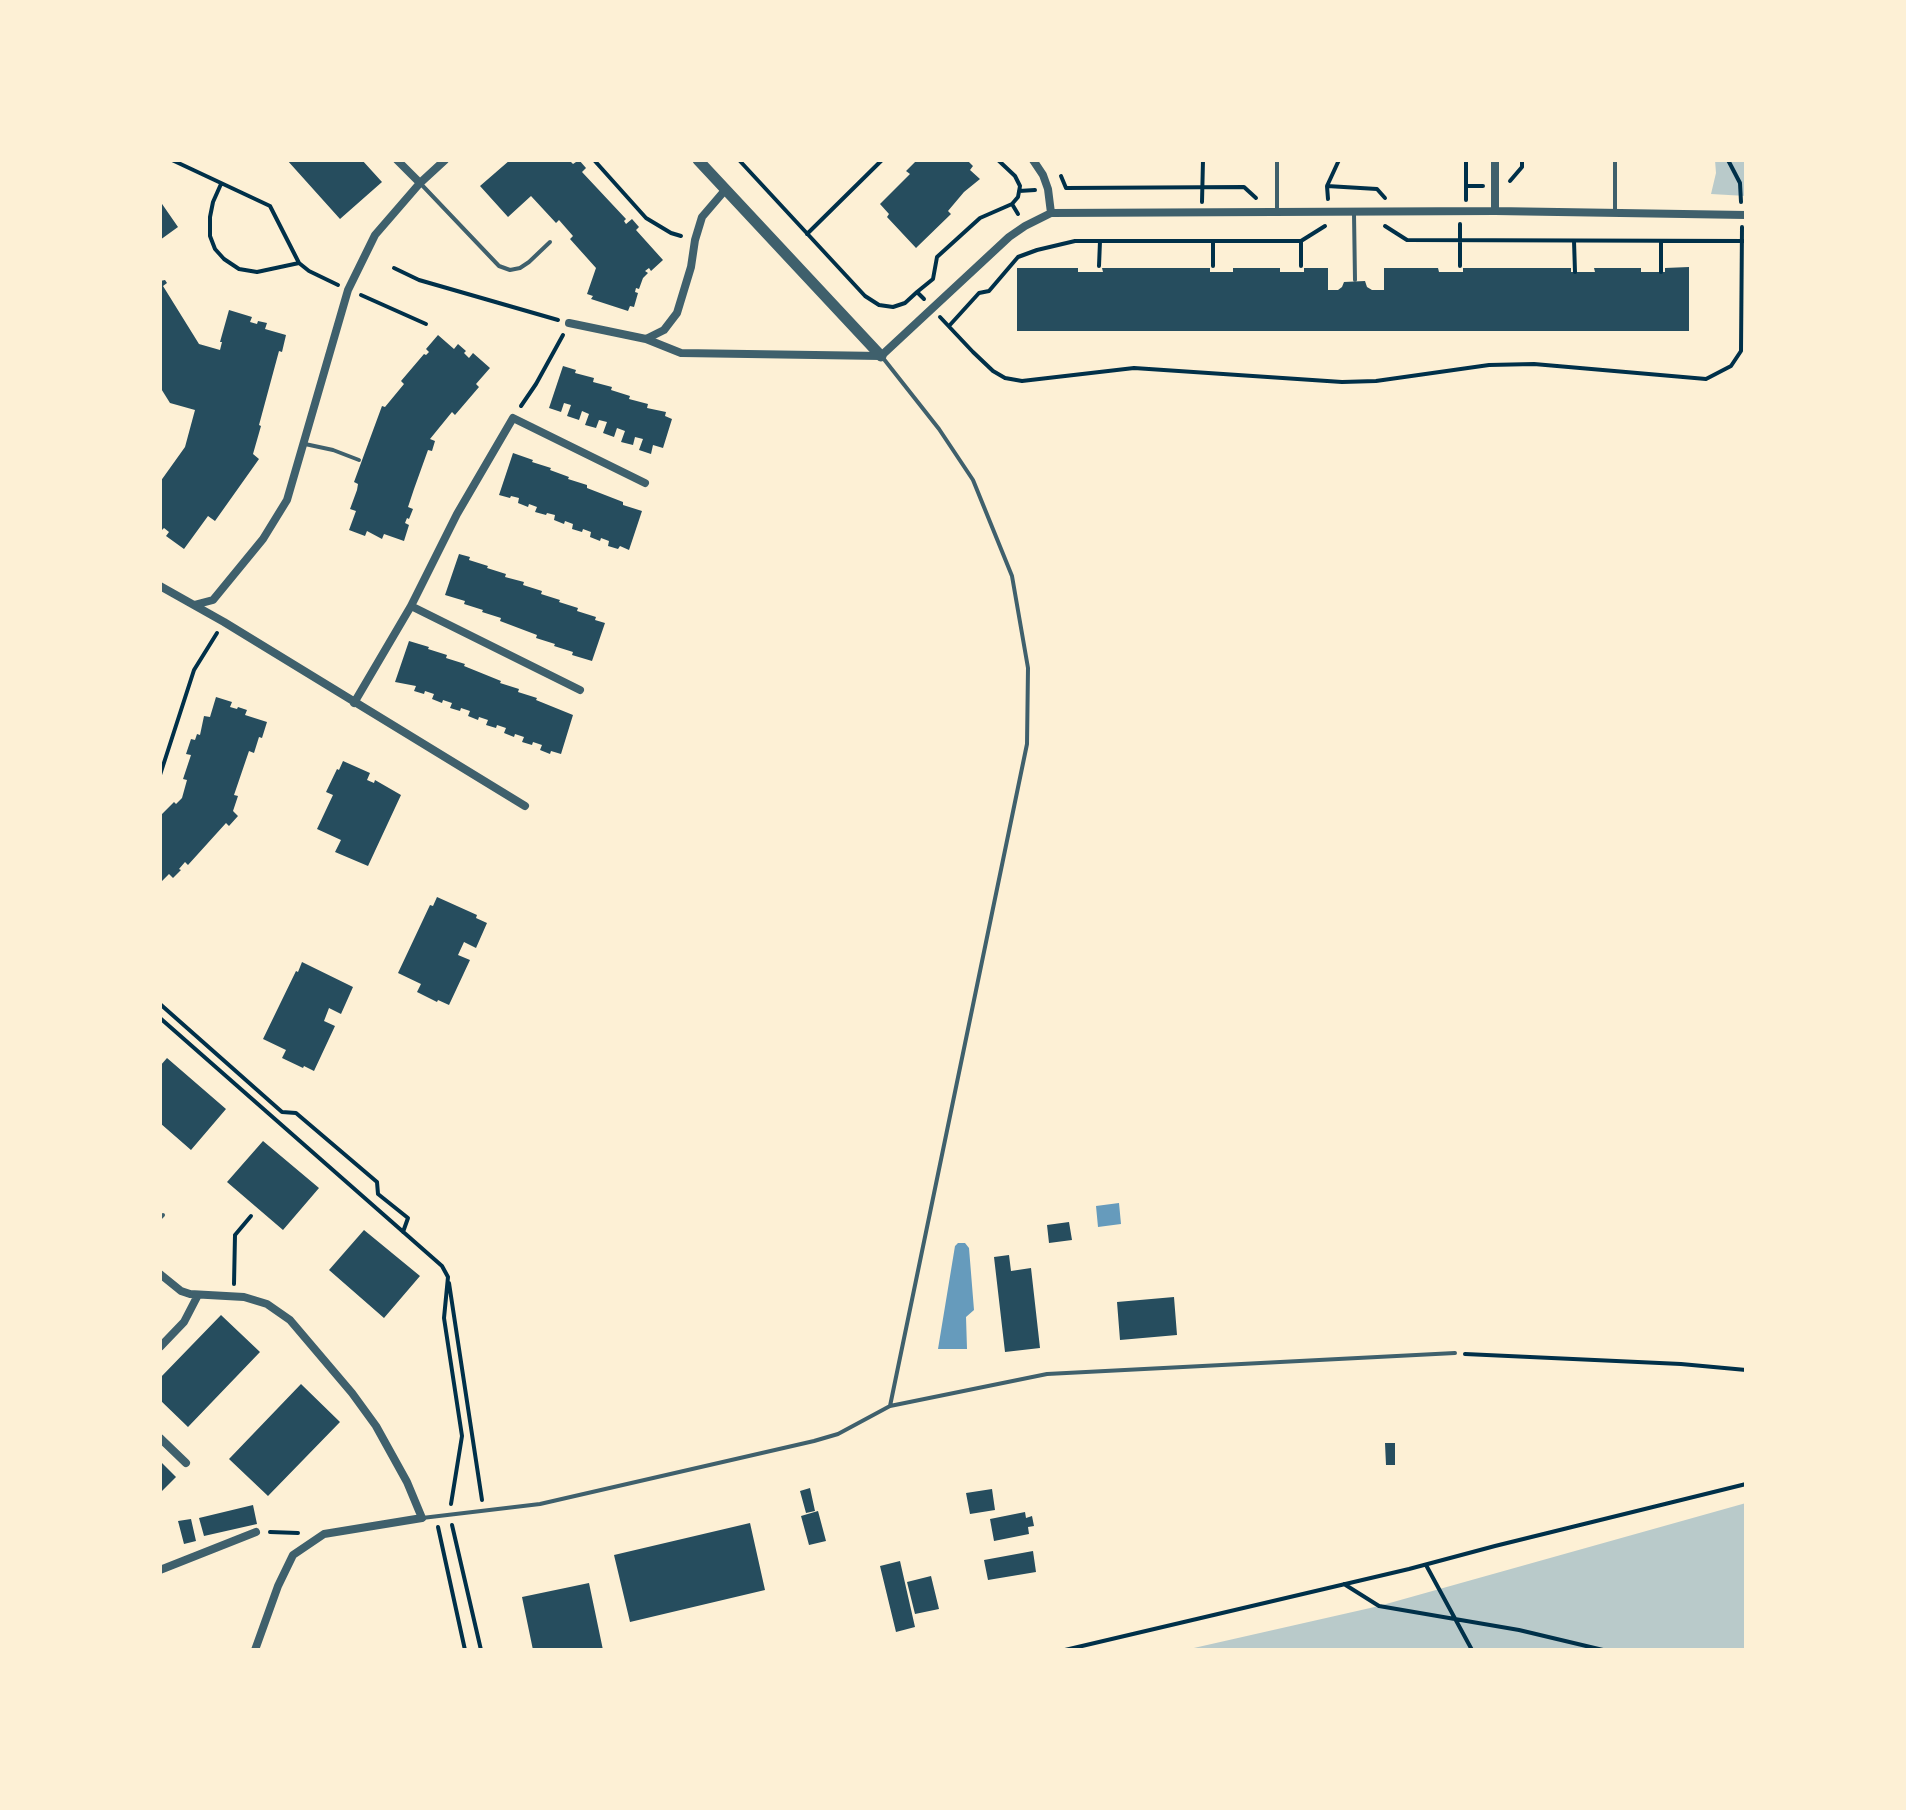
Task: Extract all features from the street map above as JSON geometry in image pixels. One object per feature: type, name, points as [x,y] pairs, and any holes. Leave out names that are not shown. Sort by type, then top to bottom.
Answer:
[{"type":"street","points":[[397,160],[420,183]]},
{"type":"street","points":[[194,605],[213,600],[263,539],[287,500],[348,290],[375,235],[420,183],[445,160]]},
{"type":"street","points":[[698,160],[881,356]]},
{"type":"street","points":[[1033,160],[1048,189],[1051,213]]},
{"type":"street","points":[[1495,160],[1495,211]]},
{"type":"street","points":[[646,339],[664,330],[677,313],[702,217],[726,189]]},
{"type":"street","points":[[569,323],[646,339],[681,353],[881,356],[1009,237],[1051,213],[1495,211],[1744,215]]},
{"type":"street","points":[[354,703],[411,606],[457,514],[513,418],[645,483]]},
{"type":"street","points":[[160,586],[525,806]]},
{"type":"street","points":[[411,606],[580,690]]},
{"type":"street","points":[[160,1274],[181,1291],[256,1300],[290,1320],[329,1364],[376,1426],[407,1482],[422,1518],[324,1534],[293,1555],[278,1586],[255,1650]]},
{"type":"street","points":[[160,1347],[184,1322],[198,1295]]},
{"type":"street","points":[[160,1438],[186,1463]]},
{"type":"street","points":[[160,1570],[256,1532]]},
{"type":"lane","points":[[1277,160],[1277,212]]},
{"type":"lane","points":[[1615,160],[1615,213]]},
{"type":"lane","points":[[420,183],[499,266],[510,270],[520,268],[550,242]]},
{"type":"lane","points":[[1354,212],[1355,280]]},
{"type":"lane","points":[[881,356],[939,429],[973,480],[1012,576],[1028,668],[1027,744],[890,1406]]},
{"type":"lane","points":[[303,443],[359,460]]},
{"type":"lane","points":[[422,1518],[540,1504],[814,1441],[838,1434],[890,1406],[1047,1374],[1455,1353]]},
{"type":"path","points":[[172,160],[270,206],[299,263],[309,271],[426,324]]},
{"type":"path","points":[[594,160],[646,218],[671,233],[695,240]]},
{"type":"path","points":[[739,160],[865,296],[879,305],[893,307],[905,303],[933,279],[937,257],[980,218],[1012,204]]},
{"type":"path","points":[[807,234],[882,160]]},
{"type":"path","points":[[998,160],[1015,176]]},
{"type":"path","points":[[1202,212],[1203,160]]},
{"type":"path","points":[[1327,186],[1339,160]]},
{"type":"path","points":[[1466,160],[1466,186]]},
{"type":"path","points":[[1495,187],[1506,186],[1522,167],[1522,160]]},
{"type":"path","points":[[917,292],[993,371],[1005,378],[1022,381],[1134,368],[1342,382],[1376,381],[1489,365],[1534,364],[1706,379],[1731,366],[1741,351],[1744,215],[1740,183],[1728,160]]},
{"type":"path","points":[[221,184],[213,202],[210,236],[215,249],[224,259],[239,269],[257,272],[299,263]]},
{"type":"path","points":[[949,326],[979,293],[989,291],[1018,257],[1075,241],[1301,241],[1327,224],[1354,225]]},
{"type":"path","points":[[1384,225],[1407,240],[1744,241]]},
{"type":"path","points":[[1460,240],[1460,266]]},
{"type":"path","points":[[1099,266],[1100,241]]},
{"type":"path","points":[[1213,241],[1213,266]]},
{"type":"path","points":[[1301,241],[1301,266]]},
{"type":"path","points":[[1574,241],[1575,272]]},
{"type":"path","points":[[1661,241],[1661,272]]},
{"type":"path","points":[[394,268],[419,280],[569,323],[536,384],[513,418]]},
{"type":"path","points":[[160,775],[163,756],[194,670],[224,622]]},
{"type":"path","points":[[160,1004],[282,1112],[296,1113],[377,1182],[378,1194],[408,1218],[403,1232]]},
{"type":"path","points":[[160,1018],[442,1266],[448,1277],[484,1511]]},
{"type":"path","points":[[234,1296],[235,1235],[251,1216]]},
{"type":"path","points":[[448,1277],[444,1318],[462,1436],[450,1515],[481,1650]]},
{"type":"path","points":[[1455,1353],[1746,1370]]},
{"type":"path","points":[[1065,1650],[1426,1565],[1746,1484]]},
{"type":"path","points":[[435,1516],[465,1650]]},
{"type":"path","points":[[256,1532],[324,1534]]},
{"type":"path","points":[[1426,1565],[1472,1650]]},
{"type":"path","points":[[1344,1584],[1379,1606],[1519,1630],[1603,1650]]},
{"type":"shaded area","points":[[1715,160],[1746,160],[1746,196],[1711,194],[1716,173]]},
{"type":"shaded area","points":[[1746,1503],[1746,1650],[1185,1650],[1379,1606]]},
{"type":"water","points":[[1119,1203],[1121,1224],[1098,1227],[1096,1206]]},
{"type":"water","points":[[965,1243],[969,1248],[974,1310],[966,1317],[967,1349],[938,1349],[955,1246]]},
{"type":"building","points":[[287,160],[362,160],[382,182],[340,219]]},
{"type":"building","points":[[510,160],[569,160],[573,164],[579,160],[586,168],[582,172],[626,219],[626,224],[632,219],[639,227],[636,230],[663,260],[651,271],[649,268],[645,271],[648,273],[639,289],[636,288],[635,292],[638,293],[634,307],[630,306],[628,311],[591,299],[593,296],[587,294],[596,268],[570,239],[573,236],[559,220],[556,223],[531,196],[508,217],[480,186]]},
{"type":"building","points":[[917,160],[967,160],[973,166],[970,170],[980,179],[964,192],[948,211],[951,214],[916,248],[887,217],[889,214],[880,204],[910,174],[906,171]]},
{"type":"building","points":[[160,201],[178,227],[160,240]]},
{"type":"building","points":[[1689,267],[1689,331],[1017,331],[1017,268],[1078,268],[1078,272],[1103,272],[1102,268],[1210,268],[1210,272],[1233,272],[1233,268],[1280,268],[1280,272],[1304,272],[1304,268],[1328,268],[1328,290],[1338,290],[1344,282],[1365,281],[1372,290],[1384,290],[1384,268],[1438,268],[1439,272],[1463,272],[1463,268],[1571,268],[1571,272],[1595,272],[1594,268],[1641,268],[1641,272],[1665,272],[1665,268]]},
{"type":"building","points":[[160,281],[167,283],[163,286],[199,344],[220,350],[229,310],[252,317],[250,322],[267,323],[265,329],[286,335],[259,425],[253,454],[259,459],[215,521],[208,516],[184,549],[166,536],[169,532],[160,529],[160,482],[185,447],[195,410],[170,403],[160,387]]},
{"type":"building","points":[[438,335],[454,349],[458,344],[469,358],[473,353],[490,368],[476,384],[479,387],[455,415],[452,412],[430,439],[435,441],[432,451],[428,450],[408,507],[413,509],[405,523],[409,525],[404,541],[384,534],[382,539],[367,531],[365,536],[349,530],[356,511],[350,509],[358,484],[354,482],[382,406],[385,407],[404,384],[401,381],[429,352],[426,349]]},
{"type":"building","points":[[563,366],[630,396],[629,399],[648,404],[647,408],[666,412],[665,416],[672,419],[663,448],[653,445],[651,454],[639,450],[643,439],[635,437],[633,445],[621,442],[625,431],[617,428],[614,437],[603,433],[607,422],[599,420],[596,428],[585,425],[589,414],[582,411],[579,420],[567,416],[571,405],[564,403],[561,412],[549,408]]},
{"type":"building","points":[[513,453],[642,511],[629,550],[608,546],[609,541],[590,537],[591,532],[583,529],[582,532],[572,529],[573,524],[554,520],[555,515],[535,512],[537,507],[518,503],[519,498],[499,495]]},
{"type":"building","points":[[459,554],[506,574],[505,577],[524,582],[523,585],[542,591],[541,594],[578,608],[577,611],[605,623],[592,661],[572,655],[573,652],[536,638],[537,635],[500,621],[501,618],[464,604],[465,601],[445,595]]},
{"type":"building","points":[[409,641],[447,655],[446,658],[573,715],[561,754],[540,750],[542,745],[533,742],[532,745],[522,742],[524,737],[504,733],[506,728],[486,725],[488,720],[468,716],[470,711],[450,708],[452,703],[432,699],[434,694],[414,691],[416,686],[395,682]]},
{"type":"building","points":[[216,697],[232,702],[230,707],[247,710],[245,715],[267,722],[254,753],[249,751],[234,795],[238,796],[233,811],[238,816],[229,826],[226,823],[188,865],[185,862],[173,878],[169,874],[160,883],[160,816],[182,798],[187,780],[183,779],[191,755],[186,754],[191,739],[195,740],[197,734],[200,735],[204,716],[210,717]]},
{"type":"building","points":[[343,761],[370,773],[367,780],[374,783],[375,780],[401,795],[368,866],[335,852],[341,840],[317,829],[333,795],[326,792]]},
{"type":"building","points":[[437,897],[477,915],[476,918],[487,923],[476,948],[464,942],[458,955],[470,960],[449,1005],[417,992],[421,984],[398,973],[430,905],[433,906]]},
{"type":"building","points":[[302,962],[353,987],[341,1014],[329,1008],[324,1021],[335,1026],[314,1071],[282,1058],[286,1050],[263,1039]]},
{"type":"building","points":[[167,1058],[226,1109],[191,1150],[160,1123],[160,1066]]},
{"type":"building","points":[[263,1141],[319,1188],[283,1230],[227,1182]]},
{"type":"building","points":[[1069,1222],[1072,1240],[1049,1243],[1047,1225]]},
{"type":"building","points":[[364,1230],[420,1276],[384,1318],[329,1270]]},
{"type":"building","points":[[1009,1255],[1011,1271],[1031,1268],[1040,1348],[1005,1352],[994,1257]]},
{"type":"building","points":[[1174,1297],[1177,1335],[1120,1340],[1117,1302]]},
{"type":"building","points":[[221,1315],[260,1352],[188,1427],[160,1400],[160,1378]]},
{"type":"building","points":[[301,1384],[340,1422],[268,1496],[229,1459]]},
{"type":"building","points":[[1385,1443],[1395,1443],[1395,1465],[1386,1465]]},
{"type":"building","points":[[160,1461],[176,1477],[160,1493]]},
{"type":"building","points":[[810,1488],[815,1511],[806,1513],[800,1491]]},
{"type":"building","points":[[992,1489],[995,1510],[970,1514],[966,1493]]},
{"type":"building","points":[[253,1505],[257,1524],[204,1536],[199,1518]]},
{"type":"building","points":[[818,1511],[826,1541],[809,1545],[801,1516]]},
{"type":"building","points":[[1025,1512],[1026,1518],[1032,1516],[1034,1526],[1028,1527],[1029,1534],[994,1541],[990,1519]]},
{"type":"building","points":[[191,1519],[196,1541],[184,1544],[178,1521]]},
{"type":"building","points":[[750,1523],[765,1590],[630,1622],[614,1555]]},
{"type":"building","points":[[1033,1551],[1036,1572],[988,1580],[984,1560]]},
{"type":"building","points":[[900,1561],[915,1627],[896,1632],[880,1566]]},
{"type":"building","points":[[931,1576],[939,1609],[915,1614],[907,1582]]},
{"type":"building","points":[[589,1583],[603,1650],[533,1650],[522,1597]]}]
